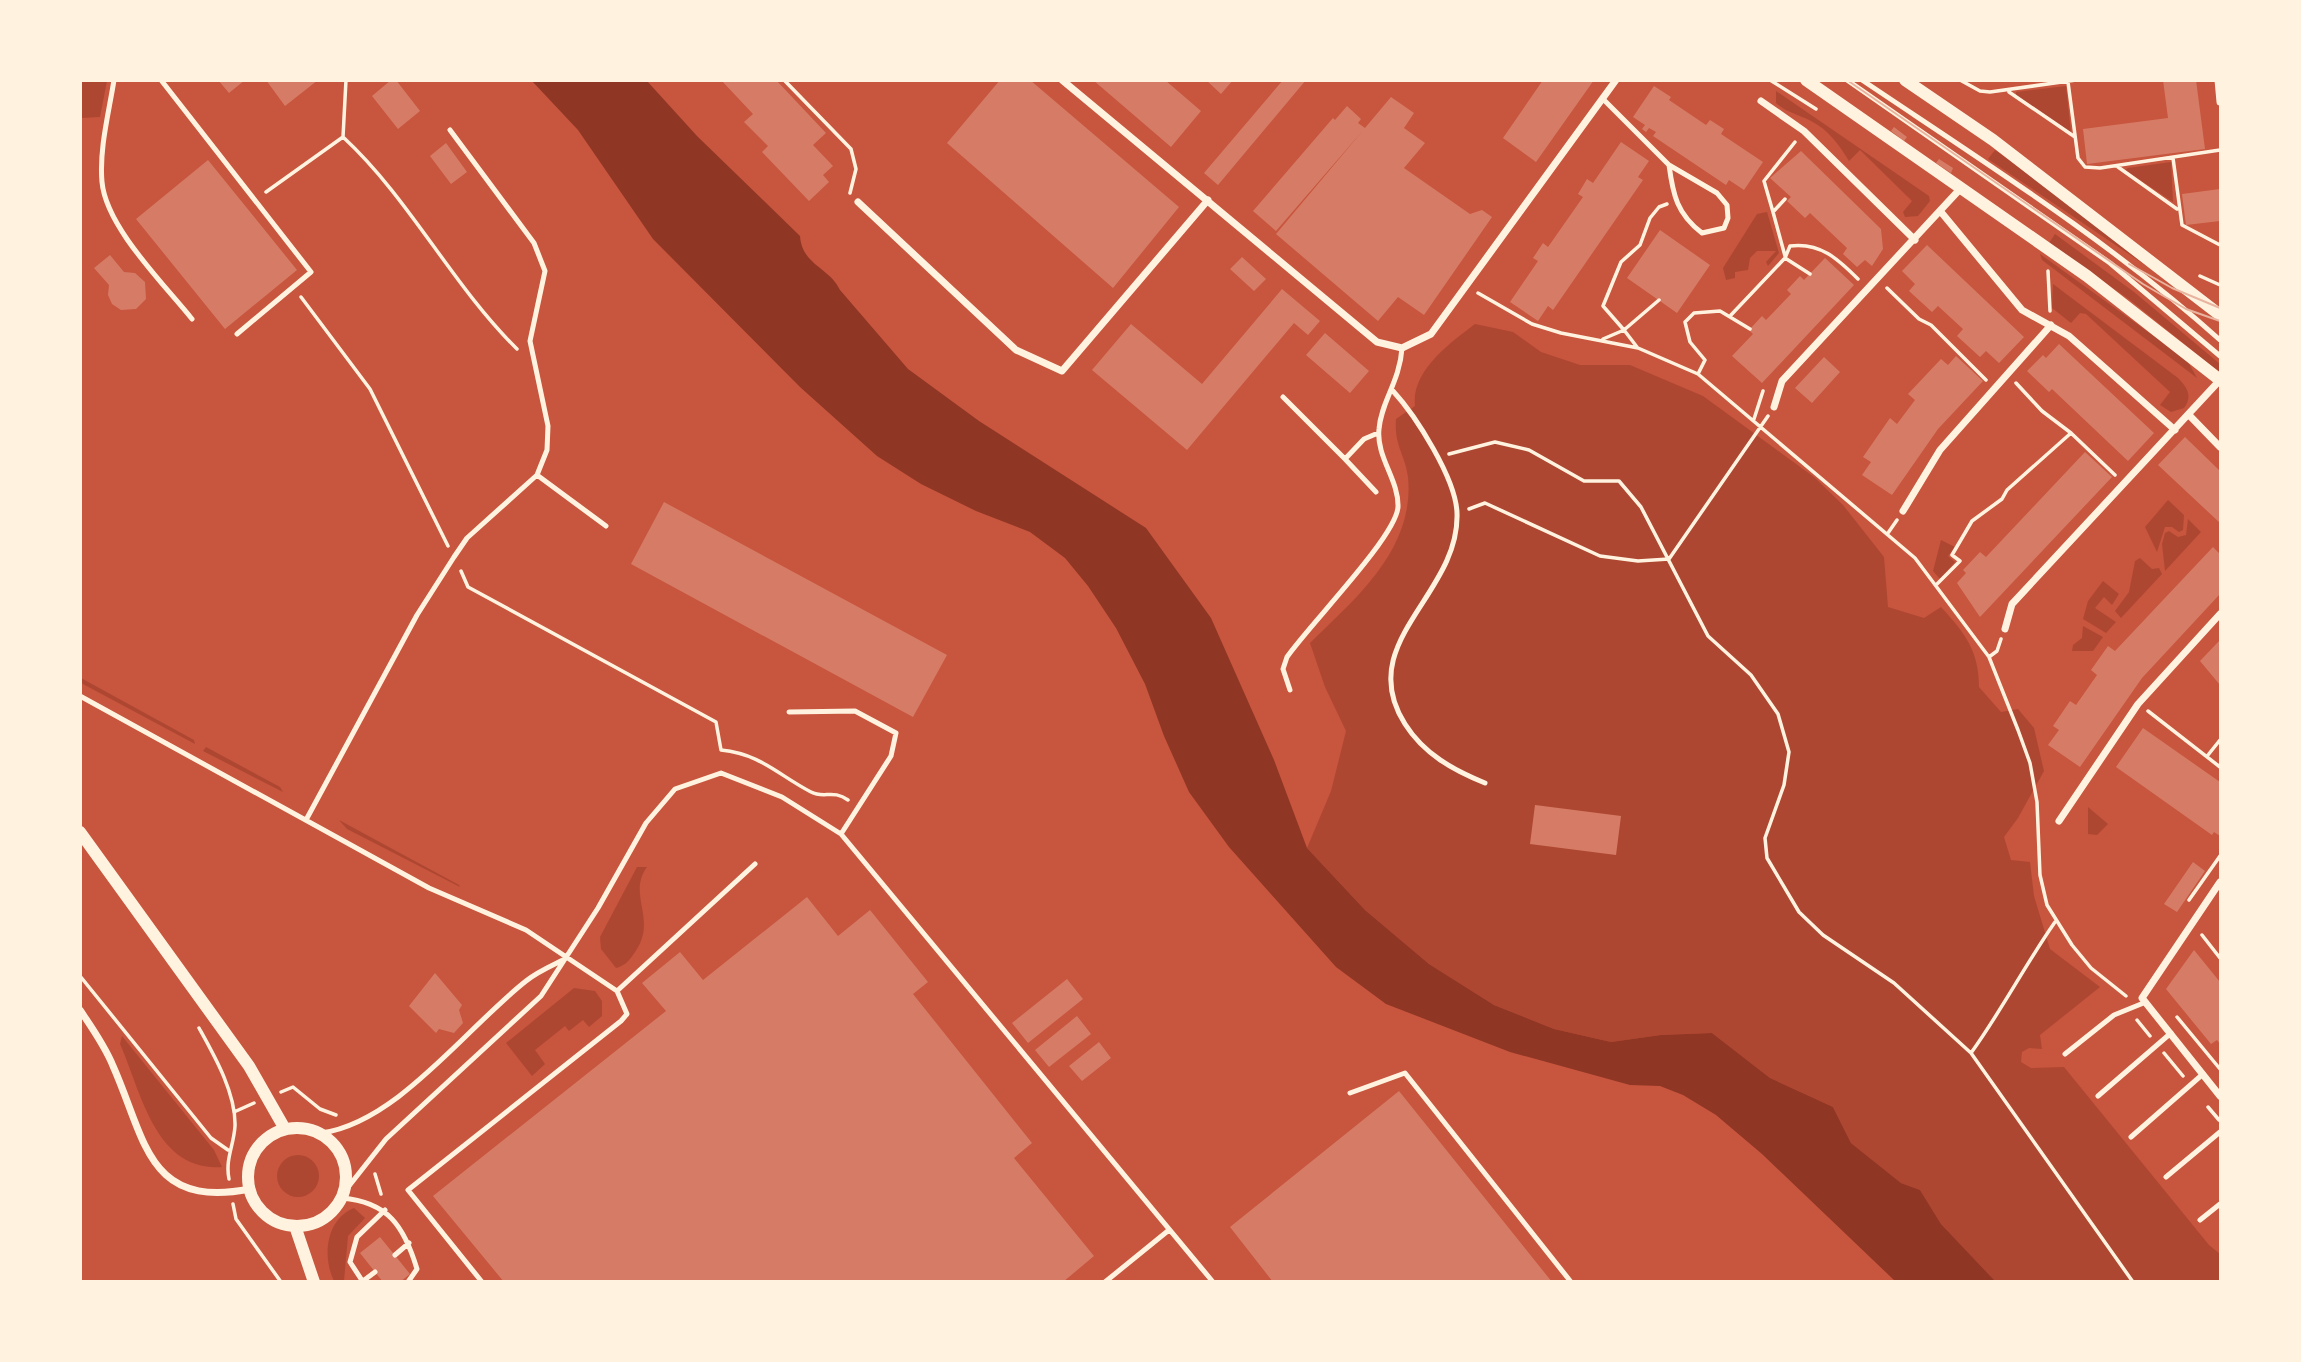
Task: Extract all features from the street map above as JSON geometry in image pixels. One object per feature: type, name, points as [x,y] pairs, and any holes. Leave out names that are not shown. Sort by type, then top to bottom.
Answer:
[{"type":"street","points":[[1062,80],[1377,342],[1402,348],[1432,334],[1616,80]]},
{"type":"street","points":[[1806,80],[2087,276],[2220,380],[2012,604],[2004,629]]},
{"type":"street","points":[[1905,80],[1993,140],[2221,315]]},
{"type":"street","points":[[2218,80],[2221,102]]},
{"type":"street","points":[[1761,101],[1804,131],[1915,240]]},
{"type":"street","points":[[1774,407],[1782,381],[1961,188]]},
{"type":"street","points":[[858,202],[1016,350],[1062,371],[1208,200]]},
{"type":"street","points":[[1941,212],[2022,310],[2069,336],[2175,430]]},
{"type":"street","points":[[1903,511],[1940,450],[2051,325]]},
{"type":"street","points":[[2189,415],[2221,447]]},
{"type":"street","points":[[2059,821],[2138,704],[2221,614]]},
{"type":"street","points":[[80,832],[249,1066],[285,1129]]},
{"type":"street","points":[[2221,882],[2144,1000],[2221,1096]]},
{"type":"street","points":[[80,1010],[113,1065],[152,1158],[168,1178],[183,1188],[205,1194],[250,1189]]},
{"type":"street","points":[[300,1127],[321,1133],[342,1154],[347,1176],[343,1195],[326,1217],[311,1224],[295,1226],[269,1217],[259,1208],[250,1189],[250,1163],[257,1147],[270,1136],[285,1129],[300,1127]]},
{"type":"street","points":[[295,1226],[314,1282]]},
{"type":"lane","points":[[114,80],[102,182],[108,203],[120,228],[192,319]]},
{"type":"lane","points":[[161,80],[311,272],[237,334]]},
{"type":"lane","points":[[1847,80],[2110,263],[2221,356]]},
{"type":"lane","points":[[1862,80],[2115,256],[2186,309],[2221,341]]},
{"type":"lane","points":[[1602,98],[1669,165],[1717,193],[1727,205],[1728,218],[1724,228],[1702,233],[1690,223],[1674,202],[1669,165]]},
{"type":"lane","points":[[306,820],[418,615],[454,556],[467,538],[537,475],[547,450],[545,401],[531,357],[530,341],[543,288],[545,271],[541,256],[450,130]]},
{"type":"lane","points":[[1290,690],[1283,669],[1287,657],[1378,547],[1396,521],[1396,486],[1378,433],[1381,415],[1401,366],[1402,348]]},
{"type":"lane","points":[[1393,391],[1406,406],[1453,490],[1457,513],[1446,565],[1390,663],[1389,684],[1394,707],[1413,737],[1441,761],[1485,783]]},
{"type":"lane","points":[[1283,397],[1376,492]]},
{"type":"lane","points":[[1345,459],[1364,439],[1378,433]]},
{"type":"lane","points":[[537,475],[606,526]]},
{"type":"lane","points":[[80,696],[429,888],[526,930],[617,991],[626,1014],[621,1021],[408,1190],[482,1282]]},
{"type":"lane","points":[[789,712],[855,711],[896,733],[891,756],[841,834]]},
{"type":"lane","points":[[408,1282],[417,1269],[409,1243],[385,1210],[366,1200],[343,1195],[386,1139],[541,996],[646,823],[675,789],[721,773],[782,797],[841,834],[1213,1282]]},
{"type":"lane","points":[[617,991],[755,864]]},
{"type":"lane","points":[[321,1133],[342,1130],[361,1123],[437,1064],[527,980],[566,958]]},
{"type":"lane","points":[[2065,1054],[2114,1015],[2144,1000]]},
{"type":"lane","points":[[2098,1096],[2171,1033]]},
{"type":"lane","points":[[1350,1093],[1405,1073],[1570,1282]]},
{"type":"lane","points":[[2132,1137],[2203,1074]]},
{"type":"lane","points":[[2166,1177],[2221,1132]]},
{"type":"lane","points":[[2200,1220],[2221,1204]]},
{"type":"lane","points":[[375,1272],[363,1281],[349,1262],[357,1237],[385,1210]]},
{"type":"lane","points":[[1105,1282],[1169,1230]]},
{"type":"lane","points":[[395,1255],[409,1243]]},
{"type":"path","points":[[346,80],[343,137],[390,192],[496,328],[519,350],[531,357]]},
{"type":"path","points":[[784,80],[851,149],[856,169],[849,188],[858,202]]},
{"type":"path","points":[[1770,80],[1821,113]]},
{"type":"path","points":[[1960,80],[1980,91],[2007,91],[2076,80]]},
{"type":"path","points":[[2068,82],[2078,158],[2085,167],[2221,150]]},
{"type":"path","points":[[2007,91],[2075,138]]},
{"type":"path","points":[[1804,131],[1764,181],[1785,258],[1810,274]]},
{"type":"path","points":[[254,200],[343,137]]},
{"type":"path","points":[[2173,158],[2179,210],[2185,228],[2221,245]]},
{"type":"path","points":[[2116,165],[2179,210]]},
{"type":"path","points":[[1773,212],[1785,199]]},
{"type":"path","points":[[1638,348],[1603,306],[1621,262],[1640,245],[1650,218],[1658,207],[1674,202]]},
{"type":"path","points":[[1731,315],[1785,258],[1790,246],[1800,245],[1830,252],[1861,282]]},
{"type":"path","points":[[2039,265],[2059,279]]},
{"type":"path","points":[[2048,271],[2051,325]]},
{"type":"path","points":[[1878,279],[1910,311],[1931,325],[1995,388]]},
{"type":"path","points":[[1466,285],[1532,324],[1561,333],[1638,348],[1698,374],[1761,425],[1809,471],[1888,533],[1915,558],[1989,657],[2030,763],[2040,828],[2040,876],[2047,905],[2056,922],[2091,968],[2128,997],[2144,1000]]},
{"type":"path","points":[[293,288],[370,389],[468,587],[716,722],[721,750],[744,752],[814,794],[839,793],[858,807]]},
{"type":"path","points":[[1601,340],[1623,330],[1659,300]]},
{"type":"path","points":[[1698,374],[1705,360],[1690,342],[1685,322],[1700,310],[1731,315],[1750,329]]},
{"type":"path","points":[[2007,373],[2042,411],[2071,433],[2124,484]]},
{"type":"path","points":[[1669,559],[1761,425]]},
{"type":"path","points":[[1936,585],[1960,561],[1952,555],[1972,521],[2002,499],[2007,489],[2071,433]]},
{"type":"path","points":[[1436,458],[1495,442],[1529,450],[1584,481],[1619,481],[1641,507],[1708,636],[1762,689],[1778,714],[1789,752],[1784,785],[1765,838],[1768,859],[1776,876],[1799,912],[1823,935],[1894,983],[1972,1053],[2133,1282]]},
{"type":"path","points":[[1457,513],[1485,503],[1600,556],[1638,561],[1669,559]]},
{"type":"path","points":[[1989,657],[1997,651],[2004,629]]},
{"type":"path","points":[[2138,704],[2221,767]]},
{"type":"path","points":[[2208,755],[2221,740]]},
{"type":"path","points":[[2187,903],[2221,856]]},
{"type":"path","points":[[1972,1053],[2006,1005],[2028,961],[2056,922]]},
{"type":"path","points":[[2193,924],[2221,958]]},
{"type":"path","points":[[80,976],[211,1138],[228,1150]]},
{"type":"path","points":[[2128,997],[2132,991]]},
{"type":"path","points":[[2130,1008],[2157,1045],[2221,1121]]},
{"type":"path","points":[[2175,1015],[2221,1069]]},
{"type":"path","points":[[194,1020],[231,1100],[235,1123],[226,1166],[236,1219],[281,1282]]},
{"type":"shaded area","points":[[81,80],[107,81],[100,117],[81,118]]},
{"type":"shaded area","points":[[532,81],[647,81],[697,136],[800,236],[802,246],[811,260],[835,282],[908,369],[979,421],[1146,528],[1211,618],[1274,760],[1307,848],[1365,910],[1429,964],[1494,1005],[1554,1029],[1611,1042],[1661,1035],[1712,1033],[1770,1078],[1833,1107],[1851,1143],[1901,1183],[1920,1190],[1941,1224],[1995,1281],[1895,1281],[1762,1154],[1716,1115],[1683,1095],[1660,1086],[1630,1085],[1510,1052],[1386,1004],[1336,967],[1229,847],[1189,792],[1145,684],[1116,628],[1088,586],[1065,558],[1030,532],[976,511],[921,484],[877,456],[800,387],[653,239],[578,130]]},
{"type":"shaded area","points":[[2066,86],[2071,133],[2016,95],[2016,92]]},
{"type":"shaded area","points":[[1776,91],[1929,196],[1930,201],[1918,216],[1905,217],[1903,212],[1912,201],[1860,150],[1849,161],[1823,129],[1776,103]]},
{"type":"shaded area","points":[[1995,150],[2086,214],[2148,267],[1988,159]]},
{"type":"shaded area","points":[[2171,162],[2173,202],[2125,170],[2128,168]]},
{"type":"shaded area","points":[[1767,212],[1779,253],[1768,266],[1766,262],[1776,251],[1757,251],[1750,258],[1748,270],[1735,272],[1735,278],[1726,280],[1723,268],[1757,214]]},
{"type":"shaded area","points":[[2055,234],[2134,292],[2220,364],[2220,373],[2130,300],[2049,243]]},
{"type":"shaded area","points":[[2040,254],[2187,360],[2197,378],[2042,260]]},
{"type":"shaded area","points":[[2053,284],[2178,378],[2188,392],[2184,408],[2171,412],[2160,405],[2170,392],[2086,314],[2080,313],[2071,323],[2052,308]]},
{"type":"shaded area","points":[[1475,324],[1513,332],[1541,352],[1580,365],[1630,365],[1703,396],[1814,477],[1843,505],[1884,557],[1888,607],[1924,618],[1941,607],[1957,625],[1973,653],[1979,687],[2001,712],[2018,709],[2034,728],[2044,771],[2018,818],[2004,837],[2011,860],[2030,862],[2034,896],[2050,949],[2100,987],[2040,1035],[2042,1049],[2029,1048],[2022,1052],[2021,1062],[2031,1068],[2064,1067],[2209,1245],[2220,1254],[2220,1281],[1995,1281],[1941,1224],[1920,1190],[1901,1183],[1851,1143],[1833,1107],[1770,1078],[1712,1033],[1661,1035],[1611,1042],[1554,1029],[1494,1005],[1429,964],[1365,910],[1307,848],[1331,791],[1346,731],[1325,687],[1310,643],[1363,590],[1392,549],[1402,527],[1408,503],[1407,469],[1398,443],[1396,419],[1415,406],[1419,381],[1434,359]]},
{"type":"shaded area","points":[[2168,500],[2184,515],[2183,530],[2179,532],[2172,527],[2165,527],[2157,552],[2145,527]]},
{"type":"shaded area","points":[[2188,519],[2201,532],[2165,571],[2162,544],[2165,533],[2169,531],[2178,537],[2186,535]]},
{"type":"shaded area","points":[[1941,540],[1955,547],[1948,556],[1955,562],[1940,579],[1933,571]]},
{"type":"shaded area","points":[[2140,558],[2152,569],[2159,568],[2162,574],[2121,618],[2115,611],[2129,592],[2135,561]]},
{"type":"shaded area","points":[[2103,581],[2119,594],[2112,605],[2104,597],[2095,608],[2116,622],[2106,633],[2083,619],[2088,601]]},
{"type":"shaded area","points":[[2083,626],[2103,637],[2093,651],[2072,651],[2073,645],[2082,638]]},
{"type":"shaded area","points":[[81,678],[194,740],[195,744],[81,683]]},
{"type":"shaded area","points":[[206,747],[280,787],[283,792],[203,751]]},
{"type":"shaded area","points":[[2088,807],[2108,824],[2097,835],[2088,834]]},
{"type":"shaded area","points":[[339,820],[459,885],[460,887],[347,829]]},
{"type":"shaded area","points":[[637,867],[647,867],[641,878],[640,888],[644,931],[633,955],[626,963],[616,968],[601,949],[600,937]]},
{"type":"shaded area","points":[[574,988],[595,991],[602,1001],[602,1016],[589,1027],[583,1020],[569,1031],[565,1026],[535,1050],[545,1064],[532,1076],[506,1043]]},
{"type":"shaded area","points":[[122,1036],[214,1150],[222,1167],[199,1165],[181,1156],[166,1143],[144,1105],[120,1044]]},
{"type":"shaded area","points":[[298,1155],[313,1161],[319,1176],[313,1191],[298,1197],[283,1191],[277,1176],[283,1161]]},
{"type":"shaded area","points":[[354,1208],[365,1218],[348,1236],[344,1281],[334,1281],[328,1261],[329,1240],[337,1221]]},
{"type":"building","points":[[218,80],[245,80],[229,93]]},
{"type":"building","points":[[266,80],[318,80],[285,106]]},
{"type":"building","points":[[391,80],[396,80],[420,111],[398,129],[372,96]]},
{"type":"building","points":[[721,80],[776,80],[826,133],[813,145],[833,166],[823,175],[829,182],[809,201],[762,152],[768,146],[744,122],[753,114]]},
{"type":"building","points":[[1000,80],[1030,80],[1179,207],[1113,288],[947,143]]},
{"type":"building","points":[[1093,80],[1165,80],[1201,111],[1171,147]]},
{"type":"building","points":[[1206,80],[1233,80],[1221,94]]},
{"type":"building","points":[[1283,80],[1306,80],[1218,185],[1204,173]]},
{"type":"building","points":[[1543,80],[1594,80],[1536,162],[1503,138]]},
{"type":"building","points":[[2163,80],[2196,80],[2205,149],[2087,164],[2083,129],[2168,118]]},
{"type":"building","points":[[1654,86],[1671,97],[1669,100],[1706,125],[1710,120],[1724,129],[1721,134],[1763,162],[1744,190],[1729,180],[1726,185],[1653,136],[1656,132],[1649,128],[1646,132],[1642,129],[1645,125],[1633,117]]},
{"type":"building","points":[[1391,97],[1414,113],[1404,128],[1425,143],[1404,168],[1470,214],[1482,210],[1492,217],[1424,315],[1398,297],[1378,321],[1276,234]]},
{"type":"building","points":[[1347,106],[1361,119],[1358,123],[1365,128],[1276,231],[1253,211],[1333,118],[1335,120]]},
{"type":"building","points":[[1894,127],[1907,137],[1904,141],[1891,131]]},
{"type":"building","points":[[1621,142],[1649,161],[1638,177],[1643,180],[1553,310],[1548,306],[1538,321],[1510,302],[1538,261],[1533,258],[1543,243],[1548,247],[1583,197],[1578,194],[1587,179],[1593,183]]},
{"type":"building","points":[[446,143],[467,172],[451,184],[430,156]]},
{"type":"building","points":[[1801,151],[1881,229],[1883,249],[1872,266],[1865,260],[1857,267],[1843,254],[1847,248],[1810,213],[1805,218],[1787,201],[1791,197],[1770,178]]},
{"type":"building","points":[[1939,159],[1953,168],[1951,173],[1936,163]]},
{"type":"building","points":[[208,160],[297,270],[225,329],[136,219]]},
{"type":"building","points":[[2220,189],[2220,221],[2186,225],[2182,194]]},
{"type":"building","points":[[1660,230],[1710,265],[1677,313],[1627,278]]},
{"type":"building","points":[[1927,245],[2024,337],[1999,363],[1986,351],[1980,357],[1957,336],[1963,329],[1938,306],[1932,312],[1909,291],[1915,284],[1902,271]]},
{"type":"building","points":[[110,255],[124,272],[135,273],[145,282],[146,299],[136,309],[121,310],[112,304],[108,295],[109,285],[94,268]]},
{"type":"building","points":[[1242,257],[1266,279],[1254,291],[1230,269]]},
{"type":"building","points":[[1825,258],[1854,285],[1762,383],[1732,356],[1753,334],[1749,330],[1762,316],[1766,320],[1791,294],[1787,290],[1800,276],[1804,280]]},
{"type":"building","points":[[1282,289],[1320,321],[1308,335],[1294,323],[1187,450],[1092,370],[1131,324],[1202,384]]},
{"type":"building","points":[[1325,333],[1369,371],[1350,393],[1306,355]]},
{"type":"building","points":[[2059,344],[2154,433],[2128,461],[2052,389],[2049,392],[2027,371],[2043,355],[2046,358]]},
{"type":"building","points":[[1956,356],[1983,381],[1938,429],[1892,495],[1862,475],[1871,462],[1863,457],[1890,418],[1897,424],[1915,400],[1908,394],[1941,359],[1948,365]]},
{"type":"building","points":[[1824,357],[1840,372],[1812,403],[1795,388]]},
{"type":"building","points":[[2185,437],[2220,471],[2220,523],[2158,465]]},
{"type":"building","points":[[2085,452],[2112,477],[1980,617],[1957,583],[1966,573],[1963,570],[1980,552],[1986,557]]},
{"type":"building","points":[[664,502],[947,655],[913,717],[631,564]]},
{"type":"building","points":[[2213,547],[2220,554],[2220,594],[2142,678],[2080,767],[2048,745],[2059,730],[2053,726],[2070,701],[2076,705],[2097,675],[2091,670],[2108,646],[2115,651]]},
{"type":"building","points":[[2220,640],[2220,685],[2200,661]]},
{"type":"building","points":[[2143,728],[2220,782],[2220,836],[2214,832],[2212,835],[2116,767]]},
{"type":"building","points":[[1535,805],[1621,816],[1616,855],[1530,844]]},
{"type":"building","points":[[2193,862],[2205,871],[2177,912],[2164,904]]},
{"type":"building","points":[[807,897],[838,936],[870,910],[928,982],[913,994],[1032,1143],[1014,1158],[1094,1256],[1063,1282],[504,1282],[433,1196],[666,1011],[642,983],[680,952],[703,980]]},
{"type":"building","points":[[2194,950],[2220,982],[2220,1044],[2217,1040],[2211,1044],[2166,989]]},
{"type":"building","points":[[435,973],[462,1005],[459,1010],[463,1023],[454,1033],[439,1029],[436,1033],[409,1006]]},
{"type":"building","points":[[1067,979],[1083,999],[1028,1043],[1012,1023]]},
{"type":"building","points":[[1077,1016],[1091,1034],[1049,1067],[1035,1050]]},
{"type":"building","points":[[1099,1042],[1111,1058],[1082,1081],[1069,1066]]},
{"type":"building","points":[[1399,1091],[1552,1282],[1273,1282],[1230,1227]]},
{"type":"building","points":[[380,1237],[410,1274],[400,1282],[383,1282],[360,1253]]},
{"type":"tram line","points":[[1847,80],[2143,284],[2186,309],[2220,321]]},
{"type":"tram line","points":[[2129,264],[2172,288],[2220,308]]}]
